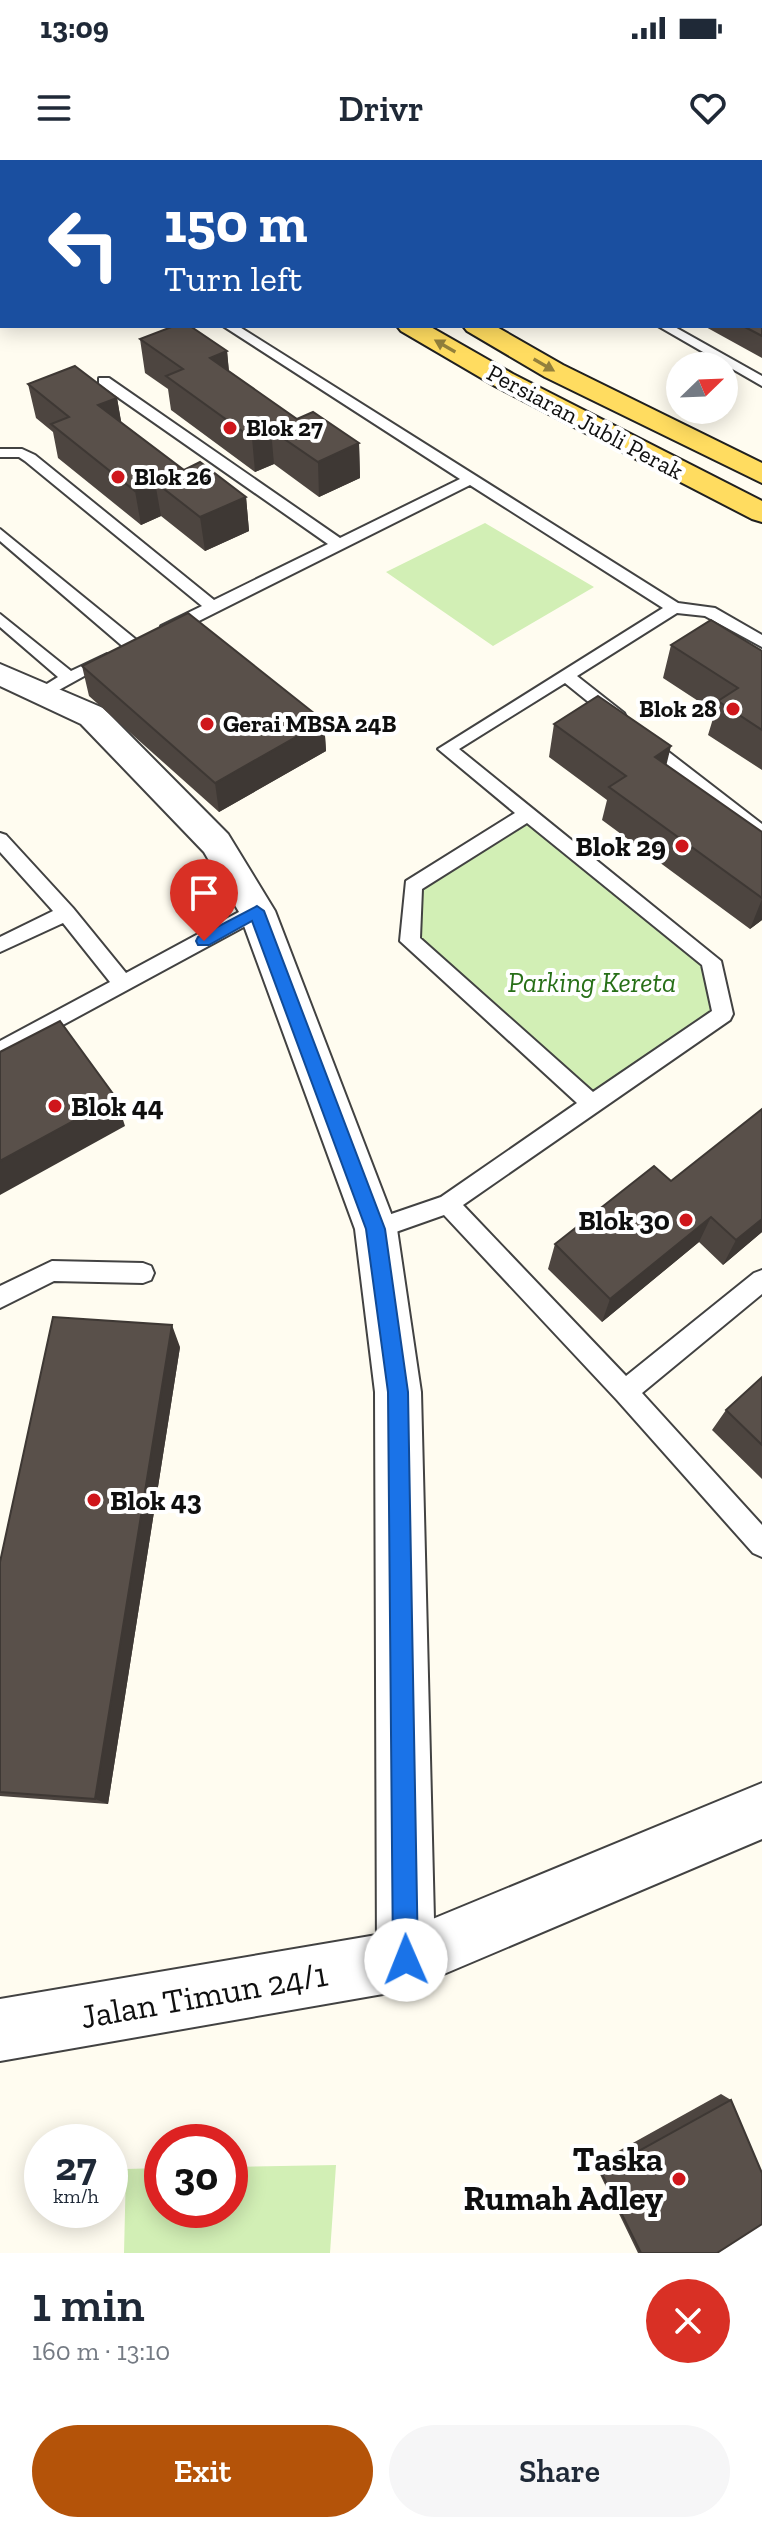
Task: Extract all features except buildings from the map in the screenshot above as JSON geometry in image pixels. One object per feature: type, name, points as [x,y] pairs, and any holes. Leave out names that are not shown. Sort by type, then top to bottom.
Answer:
[{"type":"main road","name":"Persiaran Jubli Perak","points":[[413,328],[504,380],[762,513]]},
{"type":"main road","name":"Persiaran Jubli Perak","points":[[479,328],[554,371],[762,474]]},
{"type":"street","points":[[0,674],[55,685],[92,716],[216,843],[257,911],[376,1229],[398,1392],[406,1960]]},
{"type":"street","name":"Jalan Timun 24/1","points":[[0,2030],[406,1960],[762,1811]]},
{"type":"street","points":[[736,2253],[762,2237]]},
{"type":"lane","points":[[232,328],[674,608],[709,611],[762,642]]},
{"type":"lane","points":[[668,328],[762,382]]},
{"type":"lane","points":[[104,381],[339,544]]},
{"type":"lane","points":[[0,453],[22,453],[30,458],[213,607]]},
{"type":"lane","points":[[0,619],[55,685],[470,479]]},
{"type":"lane","points":[[0,533],[133,646]]},
{"type":"lane","points":[[376,1229],[448,1204],[723,1014],[711,961],[447,749],[674,608]]},
{"type":"lane","points":[[566,675],[762,834]]},
{"type":"lane","points":[[528,814],[413,886],[410,941],[592,1104]]},
{"type":"lane","points":[[0,840],[66,913],[124,985]]},
{"type":"lane","points":[[0,1051],[257,911]]},
{"type":"lane","points":[[0,945],[66,913]]},
{"type":"lane","points":[[448,1204],[625,1392],[762,1544]]},
{"type":"lane","points":[[0,1298],[52,1271],[143,1273]]},
{"type":"lane","points":[[625,1392],[762,1280]]},
{"type":"green space","points":[[485,523],[594,587],[493,646],[386,572]]},
{"type":"green space","name":"Parking Kereta","points":[[528,814],[711,961],[723,1014],[592,1104],[410,941],[413,886]]},
{"type":"green space","points":[[336,2165],[330,2253],[124,2253],[125,2228],[128,2228],[128,2169],[144,2168],[144,2228],[248,2228],[248,2167]]},
{"type":"place","name":"Blok 27","points":[[230,428]]},
{"type":"place","name":"Blok 26","points":[[118,477]]},
{"type":"place","name":"Blok 28","points":[[733,709]]},
{"type":"place","name":"Gerai MBSA 24B","points":[[207,724]]},
{"type":"place","name":"Blok 29","points":[[682,846]]},
{"type":"place","name":"Blok 44","points":[[55,1106]]},
{"type":"place","name":"Blok 30","points":[[686,1220]]},
{"type":"place","name":"Blok 43","points":[[94,1500]]},
{"type":"place","name":"Taska Rumah Adley","points":[[679,2179]]},
{"type":"route","points":[[204,941],[257,911],[376,1229],[398,1392],[406,1960]]}]
